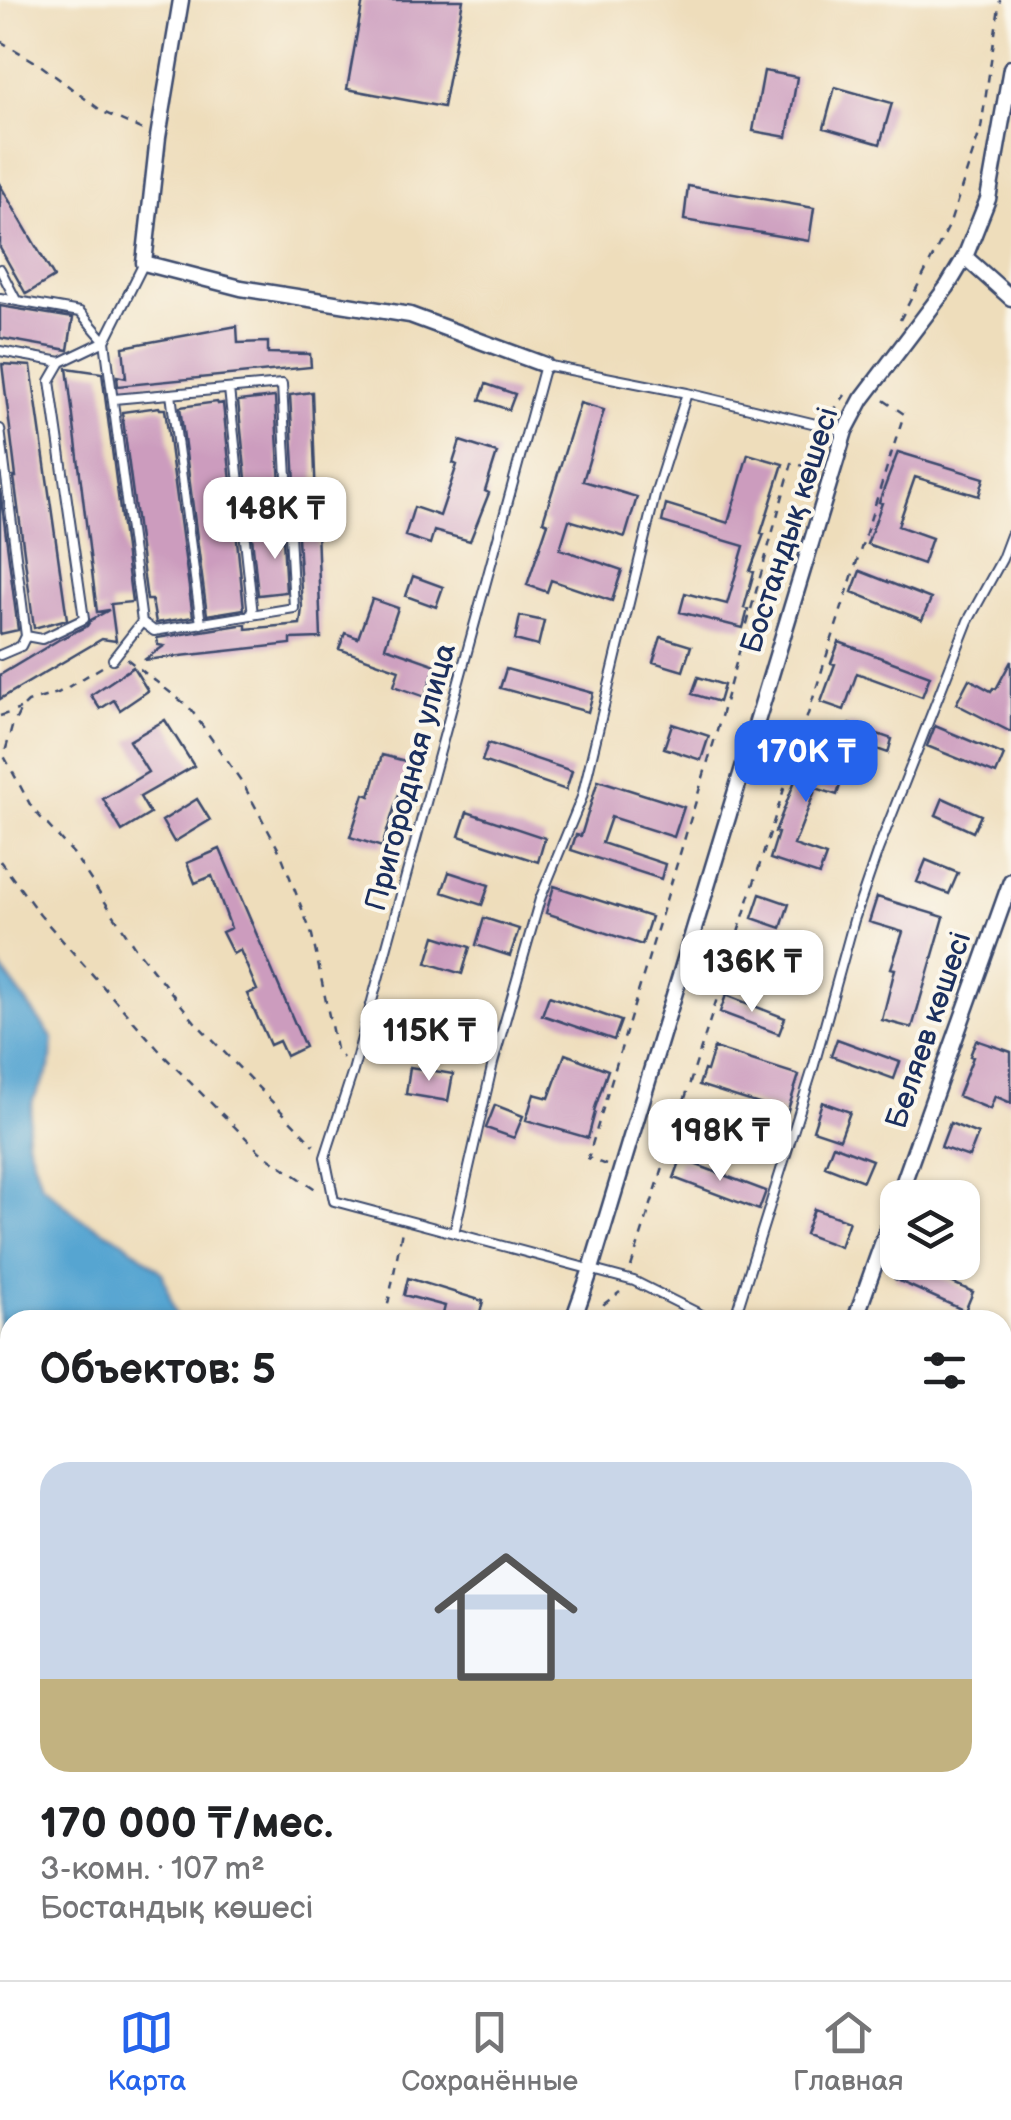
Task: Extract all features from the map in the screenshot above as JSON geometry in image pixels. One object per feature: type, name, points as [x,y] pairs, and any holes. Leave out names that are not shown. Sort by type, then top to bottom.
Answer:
[{"type":"street","points":[[181,0],[158,137],[144,263],[242,288],[410,315],[545,364]]},
{"type":"street","name":"Бостандық көшесі","points":[[577,1310],[845,432],[868,390],[965,257],[988,199],[1011,68]]},
{"type":"street","points":[[965,257],[1011,298]]},
{"type":"street","name":"Беляев көшесі","points":[[904,1180],[1011,880]]},
{"type":"street","name":"Беляев көшесі","points":[[859,1310],[880,1249]]},
{"type":"lane","points":[[26,636],[42,639],[84,618],[50,380],[60,362],[105,340],[144,263]]},
{"type":"lane","points":[[0,268],[16,301]]},
{"type":"lane","points":[[0,298],[80,312],[105,340],[142,622],[154,631],[294,608],[282,384],[114,400]]},
{"type":"lane","points":[[0,351],[60,362]]},
{"type":"lane","points":[[545,364],[687,393],[845,432]]},
{"type":"lane","name":"Пригородная улица","points":[[334,1201],[325,1157],[353,1071],[545,364]]},
{"type":"lane","points":[[230,389],[252,615]]},
{"type":"lane","points":[[454,1233],[493,1063],[540,899],[582,797],[656,491],[687,393]]},
{"type":"lane","points":[[171,394],[200,624]]},
{"type":"lane","points":[[0,428],[26,636],[21,646],[0,656]]},
{"type":"lane","points":[[737,1310],[878,850],[968,621],[1011,535]]},
{"type":"lane","points":[[113,658],[142,622]]},
{"type":"lane","points":[[334,1201],[627,1279],[691,1310]]},
{"type":"path","points":[[0,40],[103,112],[158,137]]},
{"type":"path","points":[[602,1310],[624,1289],[904,414],[868,390]]},
{"type":"path","points":[[325,1157],[195,1022],[136,949],[72,852],[32,808],[2,755],[12,727],[28,702],[58,693],[113,658],[127,659],[190,708],[242,782],[280,854],[312,934],[336,1049],[353,1071]]},
{"type":"path","points":[[0,716],[21,709]]},
{"type":"path","points":[[0,861],[40,914],[165,1057],[258,1150],[334,1201]]},
{"type":"path","points":[[387,1310],[404,1220]]},
{"type":"water","points":[[0,966],[53,1039],[50,1068],[33,1100],[26,1138],[41,1184],[80,1218],[123,1241],[162,1272],[174,1310],[0,1310]]},
{"type":"building","points":[[363,0],[463,0],[443,107],[347,89]]},
{"type":"building","points":[[764,71],[797,77],[787,137],[753,131]]},
{"type":"building","points":[[835,87],[892,103],[880,144],[824,128]]},
{"type":"building","points":[[0,185],[54,277],[26,294],[0,248]]},
{"type":"building","points":[[688,186],[814,208],[809,241],[684,220]]},
{"type":"building","points":[[0,306],[73,318],[68,350],[0,338]]},
{"type":"building","points":[[237,326],[238,343],[268,342],[268,353],[310,354],[311,367],[118,386],[117,376],[126,378],[123,347]]},
{"type":"building","points":[[2,364],[31,366],[67,619],[34,628],[14,477]]},
{"type":"building","points":[[67,368],[102,373],[132,602],[111,604],[116,641],[102,639],[0,699],[0,675],[109,610],[97,612]]},
{"type":"building","points":[[486,384],[515,394],[509,410],[480,400]]},
{"type":"building","points":[[312,392],[321,638],[144,660],[164,646],[158,645],[157,638],[246,624],[246,629],[300,624],[290,395]]},
{"type":"building","points":[[275,397],[286,592],[258,595],[238,401]]},
{"type":"building","points":[[223,403],[244,609],[207,615],[180,407]]},
{"type":"building","points":[[580,403],[604,410],[583,481],[637,497],[625,537],[569,520],[560,549],[622,570],[612,601],[551,580],[547,592],[527,585]]},
{"type":"building","points":[[165,409],[193,617],[156,623],[152,600],[147,600],[122,412]]},
{"type":"building","points":[[460,441],[497,453],[485,491],[489,493],[470,541],[434,531],[430,544],[405,536],[414,507],[440,516],[457,465],[453,463]]},
{"type":"building","points":[[898,452],[984,478],[979,496],[915,477],[898,526],[932,538],[923,564],[867,544]]},
{"type":"building","points":[[748,454],[783,464],[750,571],[754,572],[743,628],[680,612],[685,593],[727,604],[744,546],[662,522],[666,504],[728,523]]},
{"type":"building","points":[[0,489],[18,630],[0,634]]},
{"type":"building","points":[[860,571],[931,599],[922,620],[852,592]]},
{"type":"building","points":[[413,576],[443,587],[436,607],[406,596]]},
{"type":"building","points":[[372,599],[398,608],[385,647],[436,665],[425,697],[394,686],[399,670],[339,649],[345,633],[358,638]]},
{"type":"building","points":[[520,616],[544,621],[538,646],[515,640]]},
{"type":"building","points":[[661,637],[691,646],[683,671],[653,662]]},
{"type":"building","points":[[839,642],[930,676],[922,697],[857,673],[844,710],[821,702]]},
{"type":"building","points":[[1011,661],[1011,732],[956,704],[969,679],[991,691],[996,689]]},
{"type":"building","points":[[133,667],[148,691],[120,710],[114,700],[100,709],[91,695]]},
{"type":"building","points":[[506,669],[593,693],[588,712],[500,688]]},
{"type":"building","points":[[698,677],[724,685],[719,702],[692,694]]},
{"type":"building","points":[[165,720],[194,766],[140,797],[150,814],[122,831],[103,799],[148,772],[129,741]]},
{"type":"building","points":[[672,724],[709,736],[701,760],[664,748]]},
{"type":"building","points":[[849,724],[892,739],[888,753],[845,738]]},
{"type":"building","points":[[935,726],[1004,755],[996,774],[927,746]]},
{"type":"building","points":[[812,737],[840,747],[832,772],[843,776],[837,795],[816,788],[794,845],[826,856],[819,875],[770,859],[778,833],[775,832]]},
{"type":"building","points":[[488,743],[572,771],[566,790],[482,761]]},
{"type":"building","points":[[382,755],[409,762],[382,847],[350,837],[364,794],[370,796]]},
{"type":"building","points":[[598,780],[684,807],[674,837],[611,817],[602,843],[665,864],[661,879],[571,850],[576,835],[581,836]]},
{"type":"building","points":[[943,798],[981,815],[973,832],[936,815]]},
{"type":"building","points":[[197,799],[210,820],[174,842],[162,821]]},
{"type":"building","points":[[467,812],[545,838],[538,862],[459,836]]},
{"type":"building","points":[[220,849],[305,1047],[286,1056],[279,1041],[270,1045],[247,994],[257,990],[240,950],[233,954],[222,932],[231,928],[212,876],[195,883],[187,863]]},
{"type":"building","points":[[926,860],[958,873],[949,894],[917,882]]},
{"type":"building","points":[[449,872],[489,885],[482,905],[442,892]]},
{"type":"building","points":[[554,886],[651,917],[642,945],[546,913]]},
{"type":"building","points":[[760,894],[789,904],[781,928],[752,918]]},
{"type":"building","points":[[877,897],[944,917],[912,1028],[882,1020],[895,969],[891,968],[903,932],[869,922]]},
{"type":"building","points":[[484,918],[519,929],[510,956],[476,945]]},
{"type":"building","points":[[435,936],[470,947],[462,974],[427,963]]},
{"type":"building","points":[[743,948],[804,969],[798,985],[737,964]]},
{"type":"building","points":[[726,995],[785,1018],[779,1034],[720,1012]]},
{"type":"building","points":[[549,996],[621,1021],[614,1040],[542,1015]]},
{"type":"building","points":[[837,1039],[900,1062],[894,1079],[831,1056]]},
{"type":"building","points":[[976,1040],[1011,1052],[1011,1103],[995,1096],[990,1109],[958,1096]]},
{"type":"building","points":[[714,1048],[799,1075],[787,1113],[699,1085]]},
{"type":"building","points":[[565,1054],[608,1070],[588,1138],[526,1120],[534,1094],[549,1098]]},
{"type":"building","points":[[410,1067],[453,1074],[448,1101],[406,1094]]},
{"type":"building","points":[[822,1102],[850,1112],[840,1139],[813,1130]]},
{"type":"building","points":[[495,1105],[523,1116],[514,1138],[486,1128]]},
{"type":"building","points":[[697,1110],[781,1138],[774,1157],[691,1129]]},
{"type":"building","points":[[950,1123],[978,1134],[969,1157],[941,1147]]},
{"type":"building","points":[[833,1145],[872,1160],[863,1181],[825,1166]]},
{"type":"building","points":[[681,1159],[766,1191],[759,1210],[674,1178]]},
{"type":"building","points":[[814,1209],[849,1221],[840,1247],[805,1234]]},
{"type":"building","points":[[408,1278],[483,1301],[481,1310],[444,1310],[445,1306],[404,1295]]},
{"type":"building","points":[[897,1280],[947,1280],[973,1292],[963,1310]]}]
